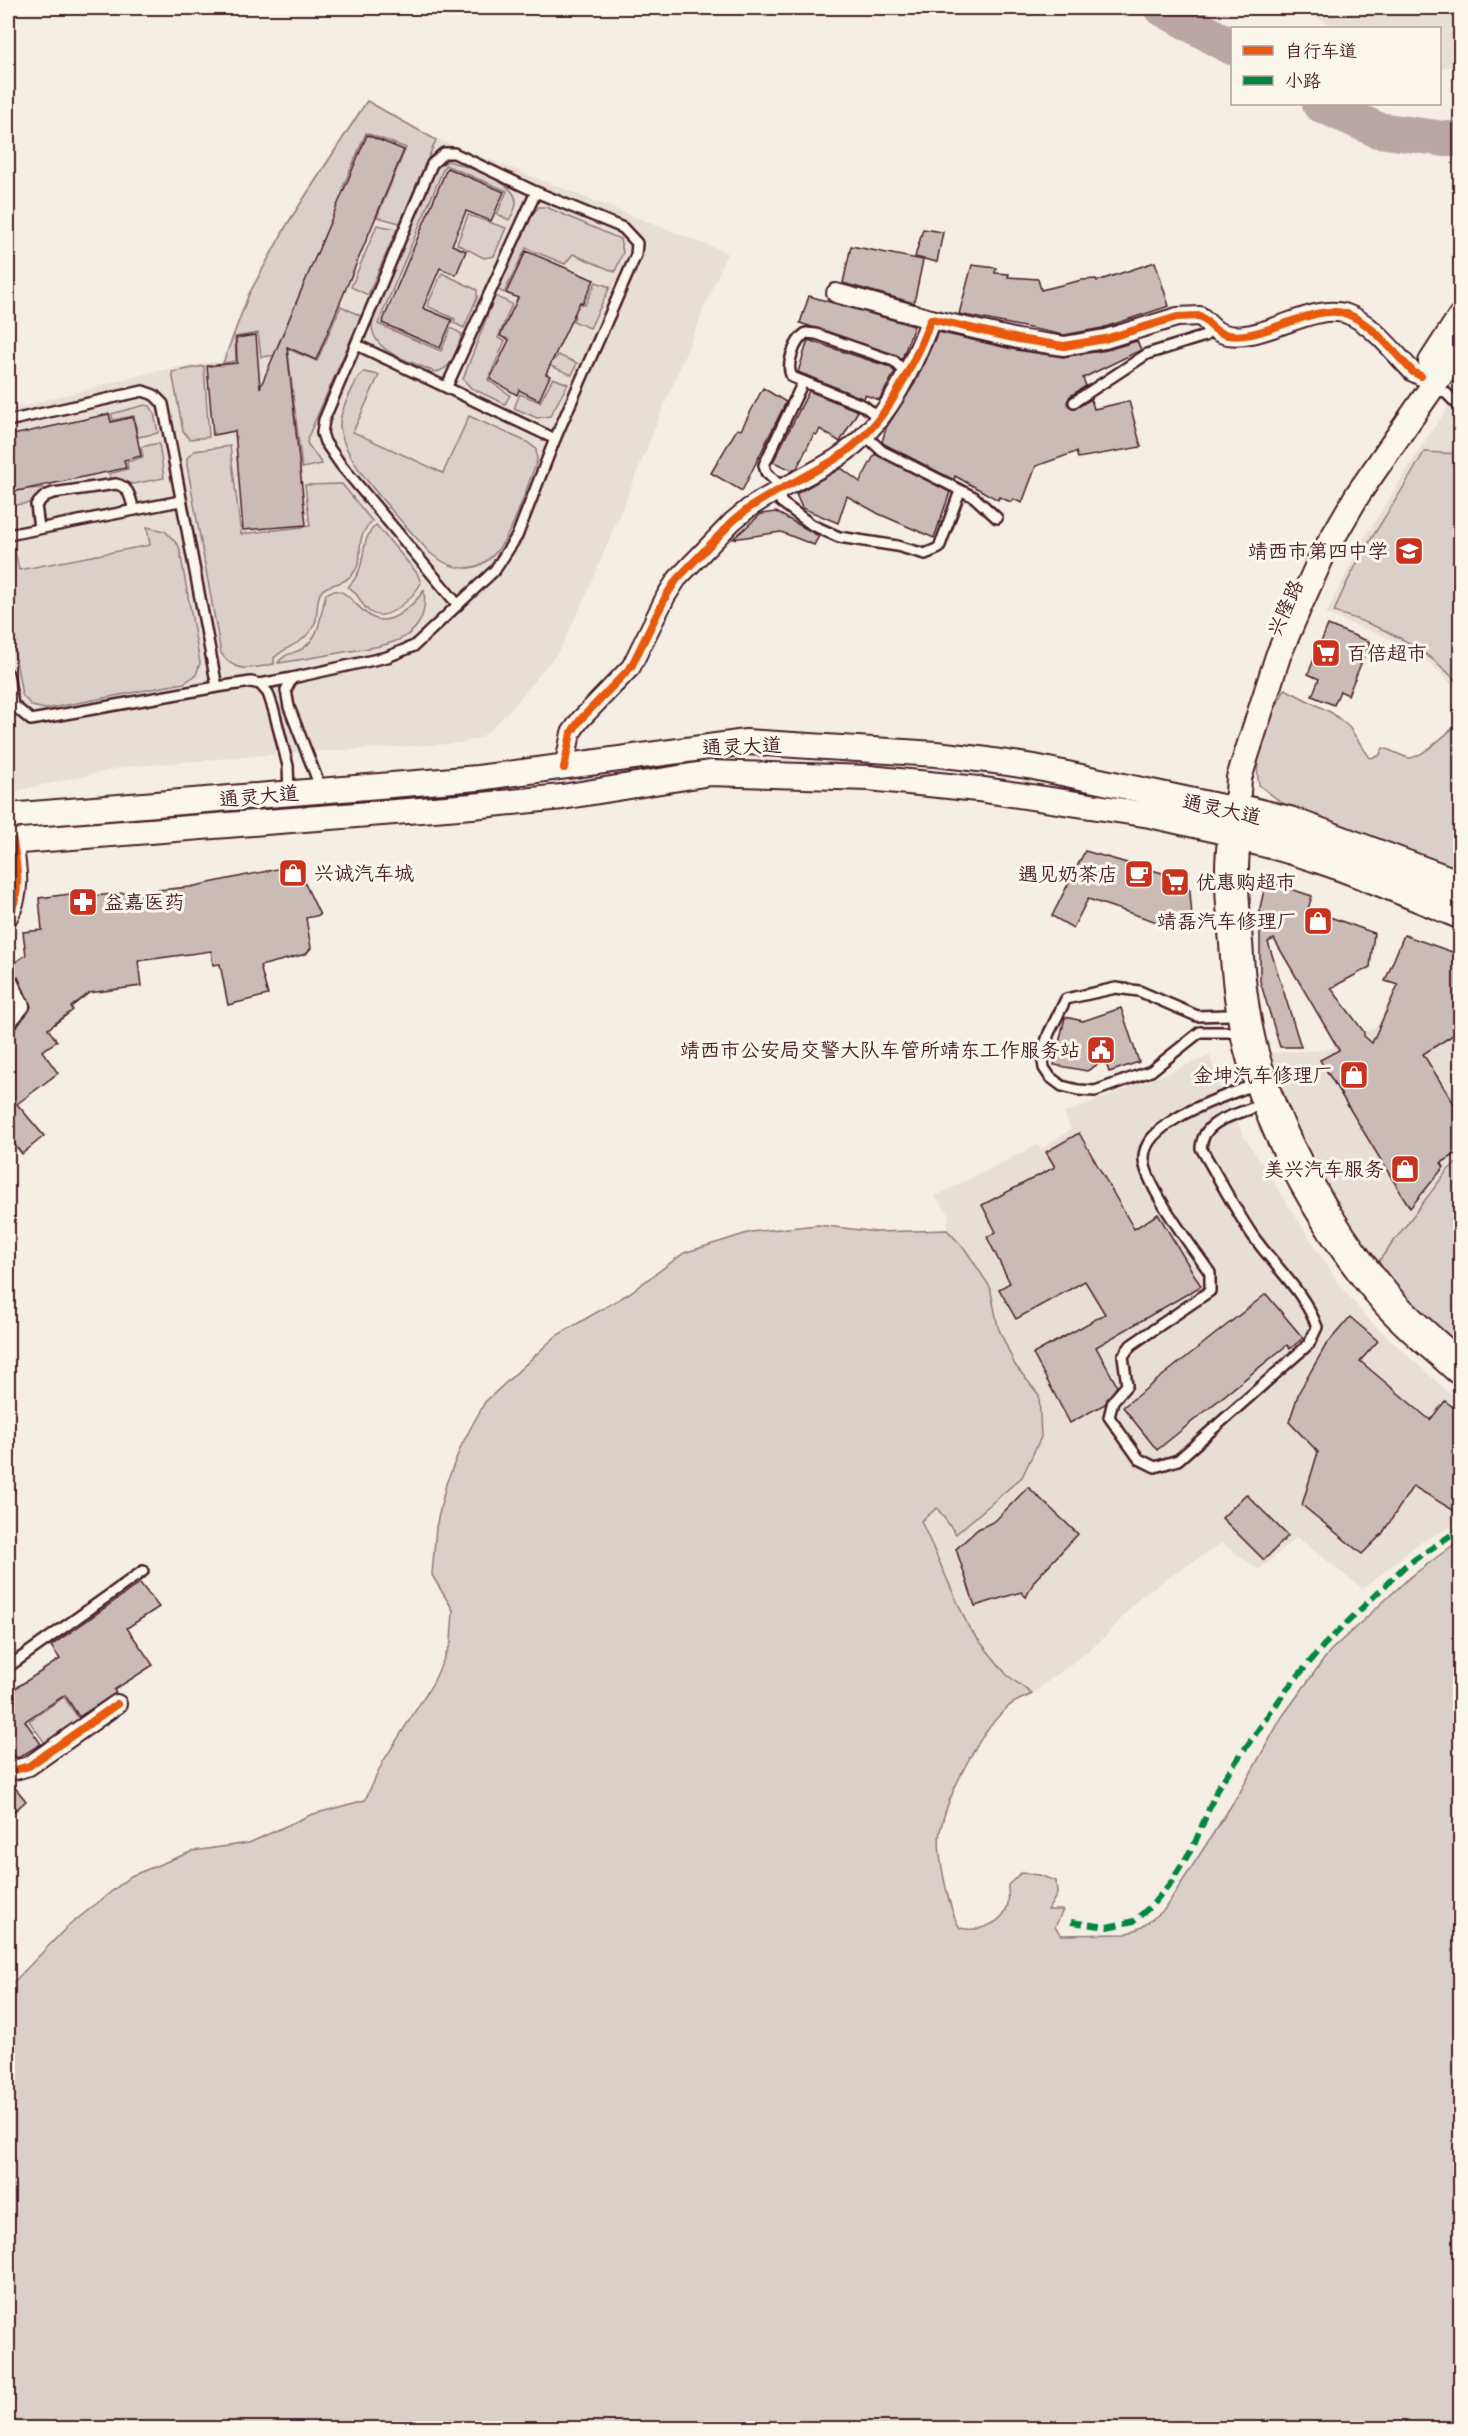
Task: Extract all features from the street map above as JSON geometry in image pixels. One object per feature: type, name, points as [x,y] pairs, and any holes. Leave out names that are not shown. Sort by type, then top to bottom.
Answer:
[{"type":"highway","name":"通灵大道","points":[[1225,820],[1289,823],[1461,887]]},
{"type":"highway","name":"通灵大道","points":[[1225,820],[1271,841],[1312,854],[1461,912]]},
{"type":"highway","points":[[1225,820],[1223,991],[1239,1065],[1251,1097],[1316,1227],[1349,1277],[1392,1322],[1461,1383]]},
{"type":"highway","points":[[1225,820],[1240,988],[1250,1046],[1274,1114],[1287,1143],[1328,1217],[1374,1284],[1405,1318],[1461,1368]]},
{"type":"main road","name":"兴隆路","points":[[1225,820],[1258,715],[1299,606],[1322,556],[1427,381],[1461,317]]},
{"type":"main road","name":"兴隆路","points":[[1427,381],[1456,362]]},
{"type":"main road","name":"通灵大道","points":[[8,816],[478,778],[746,742],[987,760],[1098,780],[1225,820]]},
{"type":"main road","name":"通灵大道","points":[[10,842],[483,805],[562,797],[710,773],[847,777],[978,789],[1150,815],[1225,820]]},
{"type":"street","points":[[836,293],[920,314],[931,320],[1058,346],[1105,339],[1177,317],[1200,316],[1218,333],[1243,335],[1322,313],[1339,312],[1358,320],[1413,372],[1427,381]]},
{"type":"street","points":[[564,768],[571,733],[580,720],[631,667],[666,596],[677,579],[733,520],[778,491],[835,460],[865,435],[879,418],[907,374],[931,320]]},
{"type":"street","points":[[8,917],[15,901],[18,885],[10,842]]},
{"type":"street","points":[[8,982],[20,1006],[8,1020]]},
{"type":"street","points":[[8,1764],[15,1770],[23,1769],[117,1704]]},
{"type":"lane","points":[[8,674],[13,705],[31,720],[217,687],[251,682],[260,684],[387,657],[414,646],[481,586],[508,554],[555,439],[636,255],[637,243],[623,228],[536,192],[454,153],[444,153],[436,158],[324,420],[322,433],[325,442],[341,465],[459,605]]},
{"type":"lane","points":[[447,386],[536,192]]},
{"type":"lane","points":[[1074,402],[1148,354],[1205,336],[1212,328]]},
{"type":"lane","points":[[879,418],[864,406],[792,377],[789,364],[798,342],[802,336],[810,332],[894,361],[907,374]]},
{"type":"lane","points":[[357,345],[555,439]]},
{"type":"lane","points":[[1427,381],[1461,406]]},
{"type":"lane","points":[[803,382],[766,457],[766,472],[776,481],[781,502],[789,509],[825,532],[925,554],[939,548],[960,491]]},
{"type":"lane","points":[[8,421],[133,392],[143,391],[154,395],[162,404],[217,687]]},
{"type":"lane","points":[[865,435],[882,451],[916,465],[980,501],[998,518]]},
{"type":"lane","points":[[39,528],[36,505],[45,496],[53,493],[116,484],[124,486],[129,492],[134,510]]},
{"type":"lane","points":[[8,535],[180,501]]},
{"type":"lane","points":[[292,678],[286,690],[289,707],[322,791]]},
{"type":"lane","points":[[260,684],[268,693],[274,711],[288,766],[289,794]]},
{"type":"lane","points":[[1116,988],[1139,991],[1197,1016],[1230,1024],[1200,1032],[1151,1071],[1095,1091],[1062,1086],[1050,1077],[1044,1068],[1042,1054],[1048,1033],[1066,999],[1116,988]]},
{"type":"lane","points":[[1251,1097],[1209,1126],[1202,1135],[1201,1148],[1254,1236],[1298,1290],[1310,1309],[1317,1327],[1309,1344],[1178,1460],[1155,1467],[1140,1459],[1109,1417],[1113,1401],[1127,1385],[1123,1356],[1131,1345],[1210,1291],[1210,1273],[1147,1178],[1143,1157],[1153,1136],[1174,1120],[1207,1102],[1251,1097]]},
{"type":"lane","points":[[8,1667],[143,1570]]},
{"type":"shaded area","points":[[1298,8],[1460,8],[1460,66],[1441,68],[1441,27],[1336,27]]},
{"type":"shaded area","points":[[366,99],[437,139],[727,253],[586,596],[559,651],[512,708],[482,737],[462,743],[266,755],[124,767],[11,792],[8,789],[8,410],[156,371],[222,361],[247,294],[286,223]]},
{"type":"shaded area","points":[[367,101],[436,140],[400,223],[377,217],[406,148],[366,133],[343,187],[346,189],[278,345],[317,361],[341,306],[361,316],[308,437],[307,443],[322,464],[302,468],[288,354],[261,357],[258,333],[235,337],[236,361],[223,363],[249,294],[288,223]]},
{"type":"shaded area","points":[[448,161],[478,171],[500,182],[509,188],[516,203],[509,220],[497,214],[507,191],[445,165],[378,324],[441,351],[451,328],[462,334],[450,363],[435,372],[385,349],[373,334],[372,323],[436,167]]},
{"type":"shaded area","points":[[539,207],[546,207],[620,239],[623,252],[615,272],[573,254],[565,264],[526,248],[504,293],[498,290],[533,213]]},
{"type":"shaded area","points":[[468,215],[506,228],[494,256],[484,258],[457,244]]},
{"type":"shaded area","points":[[377,225],[397,229],[368,295],[351,287]]},
{"type":"shaded area","points":[[442,273],[477,290],[477,298],[464,328],[454,323],[455,319],[427,306]]},
{"type":"shaded area","points":[[596,282],[610,287],[590,328],[573,321],[575,317],[569,314],[575,302],[585,305]]},
{"type":"shaded area","points":[[495,296],[512,304],[498,338],[505,341],[488,380],[510,395],[505,404],[471,388],[463,379]]},
{"type":"shaded area","points":[[558,355],[577,363],[572,375],[546,364],[550,357],[555,359]]},
{"type":"shaded area","points":[[204,366],[209,437],[189,439],[183,431],[172,372]]},
{"type":"shaded area","points":[[364,372],[379,375],[353,432],[443,473],[469,416],[527,442],[536,449],[537,461],[513,524],[502,544],[489,559],[473,567],[453,566],[430,553],[362,474],[343,440],[340,425],[347,400],[358,377]]},
{"type":"shaded area","points":[[553,378],[568,384],[550,416],[537,418],[514,408],[520,394],[540,402]]},
{"type":"shaded area","name":"靖西市第四中学","points":[[1460,392],[1460,693],[1431,664],[1401,643],[1326,614],[1363,540],[1434,427]]},
{"type":"shaded area","points":[[145,405],[150,406],[154,413],[158,433],[138,437],[134,416],[113,420],[111,414]]},
{"type":"shaded area","points":[[159,443],[164,478],[133,484],[110,478],[109,474],[128,469],[127,462],[143,457],[141,447]]},
{"type":"shaded area","points":[[230,446],[241,534],[310,526],[305,485],[342,484],[372,521],[362,535],[355,571],[345,580],[321,592],[315,623],[311,630],[301,640],[274,658],[274,664],[251,668],[232,664],[221,653],[187,465],[187,458],[194,451]]},
{"type":"shaded area","name":"靖西市第四中学","points":[[1424,452],[1460,454],[1460,685],[1433,660],[1403,640],[1370,624],[1334,612],[1364,550]]},
{"type":"shaded area","points":[[27,483],[29,489],[44,488],[44,490],[29,503],[8,506],[8,495],[15,493],[14,486]]},
{"type":"shaded area","points":[[376,525],[417,573],[421,583],[399,607],[392,612],[377,615],[370,612],[355,592],[348,587],[355,579],[362,562],[366,539]]},
{"type":"shaded area","points":[[147,527],[165,531],[179,546],[200,663],[196,675],[184,683],[45,709],[32,706],[22,695],[8,615],[8,555],[15,551],[19,570],[150,545]]},
{"type":"shaded area","points":[[424,590],[424,608],[420,621],[401,639],[374,647],[278,663],[286,655],[309,644],[317,631],[326,594],[335,591],[343,593],[367,614],[376,619],[387,620],[400,614]]},
{"type":"shaded area","points":[[1285,689],[1332,713],[1349,727],[1370,758],[1379,756],[1383,748],[1410,758],[1415,757],[1460,722],[1460,870],[1302,813],[1282,803],[1259,785],[1257,773],[1260,748],[1268,723]]},
{"type":"shaded area","points":[[1394,991],[1424,998],[1440,991],[1460,1014],[1460,1160],[1447,1171],[1375,1266],[1325,1198],[1262,1053],[1324,1050],[1349,1043],[1378,1025]]},
{"type":"shaded area","points":[[1210,1056],[1221,1092],[1244,1136],[1339,1284],[1365,1316],[1460,1403],[1460,1522],[1418,1544],[1363,1589],[1297,1537],[1259,1570],[1222,1543],[1142,1595],[1103,1639],[1032,1694],[1007,1675],[969,1628],[921,1521],[936,1508],[956,1534],[1039,1395],[1015,1365],[998,1327],[990,1287],[965,1249],[947,1230],[949,1214],[935,1196],[1037,1145],[1042,1149],[1071,1129],[1064,1113]]},
{"type":"shaded area","points":[[1460,1160],[1460,1355],[1375,1266],[1447,1171]]},
{"type":"shaded area","points":[[818,1225],[877,1232],[947,1230],[965,1249],[990,1287],[998,1327],[1015,1365],[1039,1395],[1041,1437],[1022,1477],[956,1534],[937,1508],[921,1521],[969,1628],[1007,1675],[1032,1694],[1010,1705],[986,1732],[957,1782],[944,1816],[939,1840],[942,1866],[948,1895],[960,1928],[982,1928],[1001,1917],[1008,1904],[1008,1885],[1021,1873],[1039,1875],[1056,1881],[1057,1894],[1048,1910],[1063,1910],[1055,1927],[1061,1935],[1126,1934],[1142,1927],[1164,1910],[1240,1792],[1282,1717],[1330,1651],[1409,1578],[1460,1540],[1460,2428],[8,2428],[8,1988],[66,1928],[131,1876],[193,1851],[249,1843],[310,1815],[365,1800],[384,1760],[433,1683],[451,1643],[453,1610],[432,1575],[436,1527],[446,1484],[462,1444],[485,1402],[556,1336],[628,1294],[684,1253],[751,1232]]},
{"type":"shaded area","points":[[64,1697],[81,1722],[47,1746],[29,1721]]},
{"type":"building","points":[[367,135],[404,150],[316,360],[287,347],[306,525],[243,530],[235,431],[213,435],[207,366],[237,363],[236,338],[256,335],[260,388]]},
{"type":"building","points":[[447,168],[504,192],[491,221],[466,211],[452,245],[466,251],[456,275],[440,268],[423,308],[452,320],[440,348],[382,323]]},
{"type":"building","points":[[923,229],[943,232],[937,262],[915,257]]},
{"type":"building","points":[[851,246],[923,260],[914,303],[843,283]]},
{"type":"building","points":[[526,251],[594,280],[583,303],[580,302],[546,374],[550,376],[539,400],[519,390],[517,395],[490,379],[509,340],[500,336],[518,298],[506,293]]},
{"type":"building","points":[[1155,262],[1169,306],[1102,328],[1064,335],[959,314],[972,265],[996,268],[995,273],[1009,274],[1008,277],[1038,279],[1041,290],[1082,280],[1096,279],[1097,281]]},
{"type":"building","points":[[809,296],[914,326],[902,359],[800,323]]},
{"type":"building","points":[[938,332],[1016,350],[1063,357],[1107,350],[1137,341],[1141,350],[1083,378],[1086,386],[1070,396],[1067,402],[1075,409],[1091,399],[1094,409],[1129,401],[1141,447],[1078,458],[1076,452],[1036,466],[1022,503],[1013,499],[1011,502],[999,497],[998,500],[955,476],[954,480],[886,445],[882,442],[886,428],[915,383]]},
{"type":"building","points":[[808,340],[890,367],[895,372],[879,400],[865,395],[864,399],[798,372]]},
{"type":"building","points":[[763,388],[786,402],[742,491],[711,473],[737,429],[741,430]]},
{"type":"building","points":[[809,391],[858,411],[840,442],[820,429],[817,435],[814,434],[797,468],[792,470],[773,462]]},
{"type":"building","points":[[109,414],[111,422],[133,417],[141,456],[124,460],[126,468],[8,493],[8,436]]},
{"type":"building","points":[[875,454],[950,492],[934,538],[879,514],[847,496],[838,523],[802,508],[796,494],[841,468],[860,482]]},
{"type":"building","points":[[776,512],[819,536],[814,545],[781,532],[733,539],[761,514]]},
{"type":"building","points":[[1328,625],[1370,642],[1348,695],[1340,691],[1334,705],[1312,696],[1319,679],[1308,674]]},
{"type":"building","points":[[1085,851],[1183,879],[1190,891],[1192,917],[1157,922],[1088,899],[1073,928],[1052,916]]},
{"type":"building","points":[[296,865],[320,915],[306,918],[311,948],[306,954],[260,966],[268,995],[228,1005],[220,964],[213,965],[211,951],[138,961],[141,986],[89,993],[71,1007],[73,1010],[48,1029],[57,1041],[42,1051],[58,1073],[17,1104],[44,1136],[22,1154],[8,1136],[8,1031],[17,1027],[31,1007],[18,977],[8,971],[8,967],[26,955],[23,932],[42,930],[39,898],[70,894],[71,898],[190,887]]},
{"type":"building","points":[[1266,881],[1312,896],[1308,909],[1374,933],[1370,967],[1331,988],[1364,1032],[1364,1036],[1372,1043],[1398,985],[1385,981],[1404,935],[1461,955],[1461,1006],[1456,1012],[1461,1017],[1461,1030],[1423,1054],[1461,1115],[1461,1151],[1441,1163],[1444,1167],[1410,1208],[1320,1060],[1339,1050],[1274,939],[1268,942],[1301,1047],[1280,1047],[1260,981],[1260,908]]},
{"type":"building","points":[[1121,1008],[1139,1062],[1109,1072],[1105,1060],[1087,1071],[1054,1065],[1065,1017],[1083,1021]]},
{"type":"building","points":[[1079,1133],[1134,1229],[1158,1214],[1201,1286],[1096,1347],[1117,1386],[1105,1404],[1070,1423],[1033,1354],[1105,1314],[1085,1281],[1016,1319],[999,1289],[1010,1283],[987,1237],[996,1232],[982,1205],[1055,1167],[1046,1152]]},
{"type":"building","points":[[1266,1294],[1303,1338],[1290,1349],[1287,1345],[1157,1450],[1123,1407]]},
{"type":"building","points":[[1350,1317],[1378,1341],[1360,1361],[1430,1420],[1445,1401],[1461,1413],[1461,1515],[1413,1486],[1382,1534],[1362,1554],[1302,1505],[1318,1452],[1289,1422],[1299,1392],[1326,1345]]},
{"type":"building","points":[[1028,1487],[1078,1534],[1035,1580],[1026,1597],[1021,1592],[975,1606],[956,1549],[978,1529],[995,1521]]},
{"type":"building","points":[[1246,1494],[1288,1536],[1264,1560],[1222,1518]]},
{"type":"building","points":[[140,1583],[159,1607],[127,1628],[153,1665],[114,1690],[116,1693],[79,1717],[65,1695],[25,1721],[41,1744],[18,1758],[8,1753],[8,1693],[60,1659],[51,1646]]},
{"type":"building","points":[[8,1779],[26,1801],[8,1817]]},
{"type":"waterway","points":[[1162,8],[1231,46]]},
{"type":"waterway","points":[[1322,105],[1378,130],[1460,139]]},
{"type":"marked path","points":[[1071,1922],[1107,1927],[1134,1921],[1152,1905],[1172,1881],[1194,1845],[1218,1787],[1287,1689],[1324,1645],[1405,1566],[1460,1529]]},
{"type":"cycle path","points":[[564,768],[571,733],[580,720],[631,667],[666,596],[677,579],[733,521],[749,508],[837,458],[869,431],[883,414],[905,378],[931,319],[1018,339],[1064,346],[1105,339],[1177,317],[1200,316],[1218,332],[1235,336],[1267,330],[1318,313],[1333,312],[1347,314],[1365,324],[1413,372],[1421,376]]},
{"type":"cycle path","points":[[8,917],[17,890],[13,841]]},
{"type":"cycle path","points":[[8,1764],[15,1770],[29,1766],[117,1704]]},
{"type":"place","name":"靖西市第四中学","points":[[1409,551]]},
{"type":"place","name":"百倍超市","points":[[1326,653]]},
{"type":"place","name":"兴诚汽车城","points":[[293,873]]},
{"type":"place","name":"遇见奶茶店","points":[[1139,874]]},
{"type":"place","name":"优惠购超市","points":[[1175,882]]},
{"type":"place","name":"益嘉医药","points":[[83,902]]},
{"type":"place","name":"靖磊汽车修理厂","points":[[1318,921]]},
{"type":"place","name":"靖西市公安局交警大队车管所靖东工作服务站","points":[[1101,1050]]},
{"type":"place","name":"金坤汽车修理厂","points":[[1354,1075]]},
{"type":"place","name":"美兴汽车服务","points":[[1405,1169]]}]
